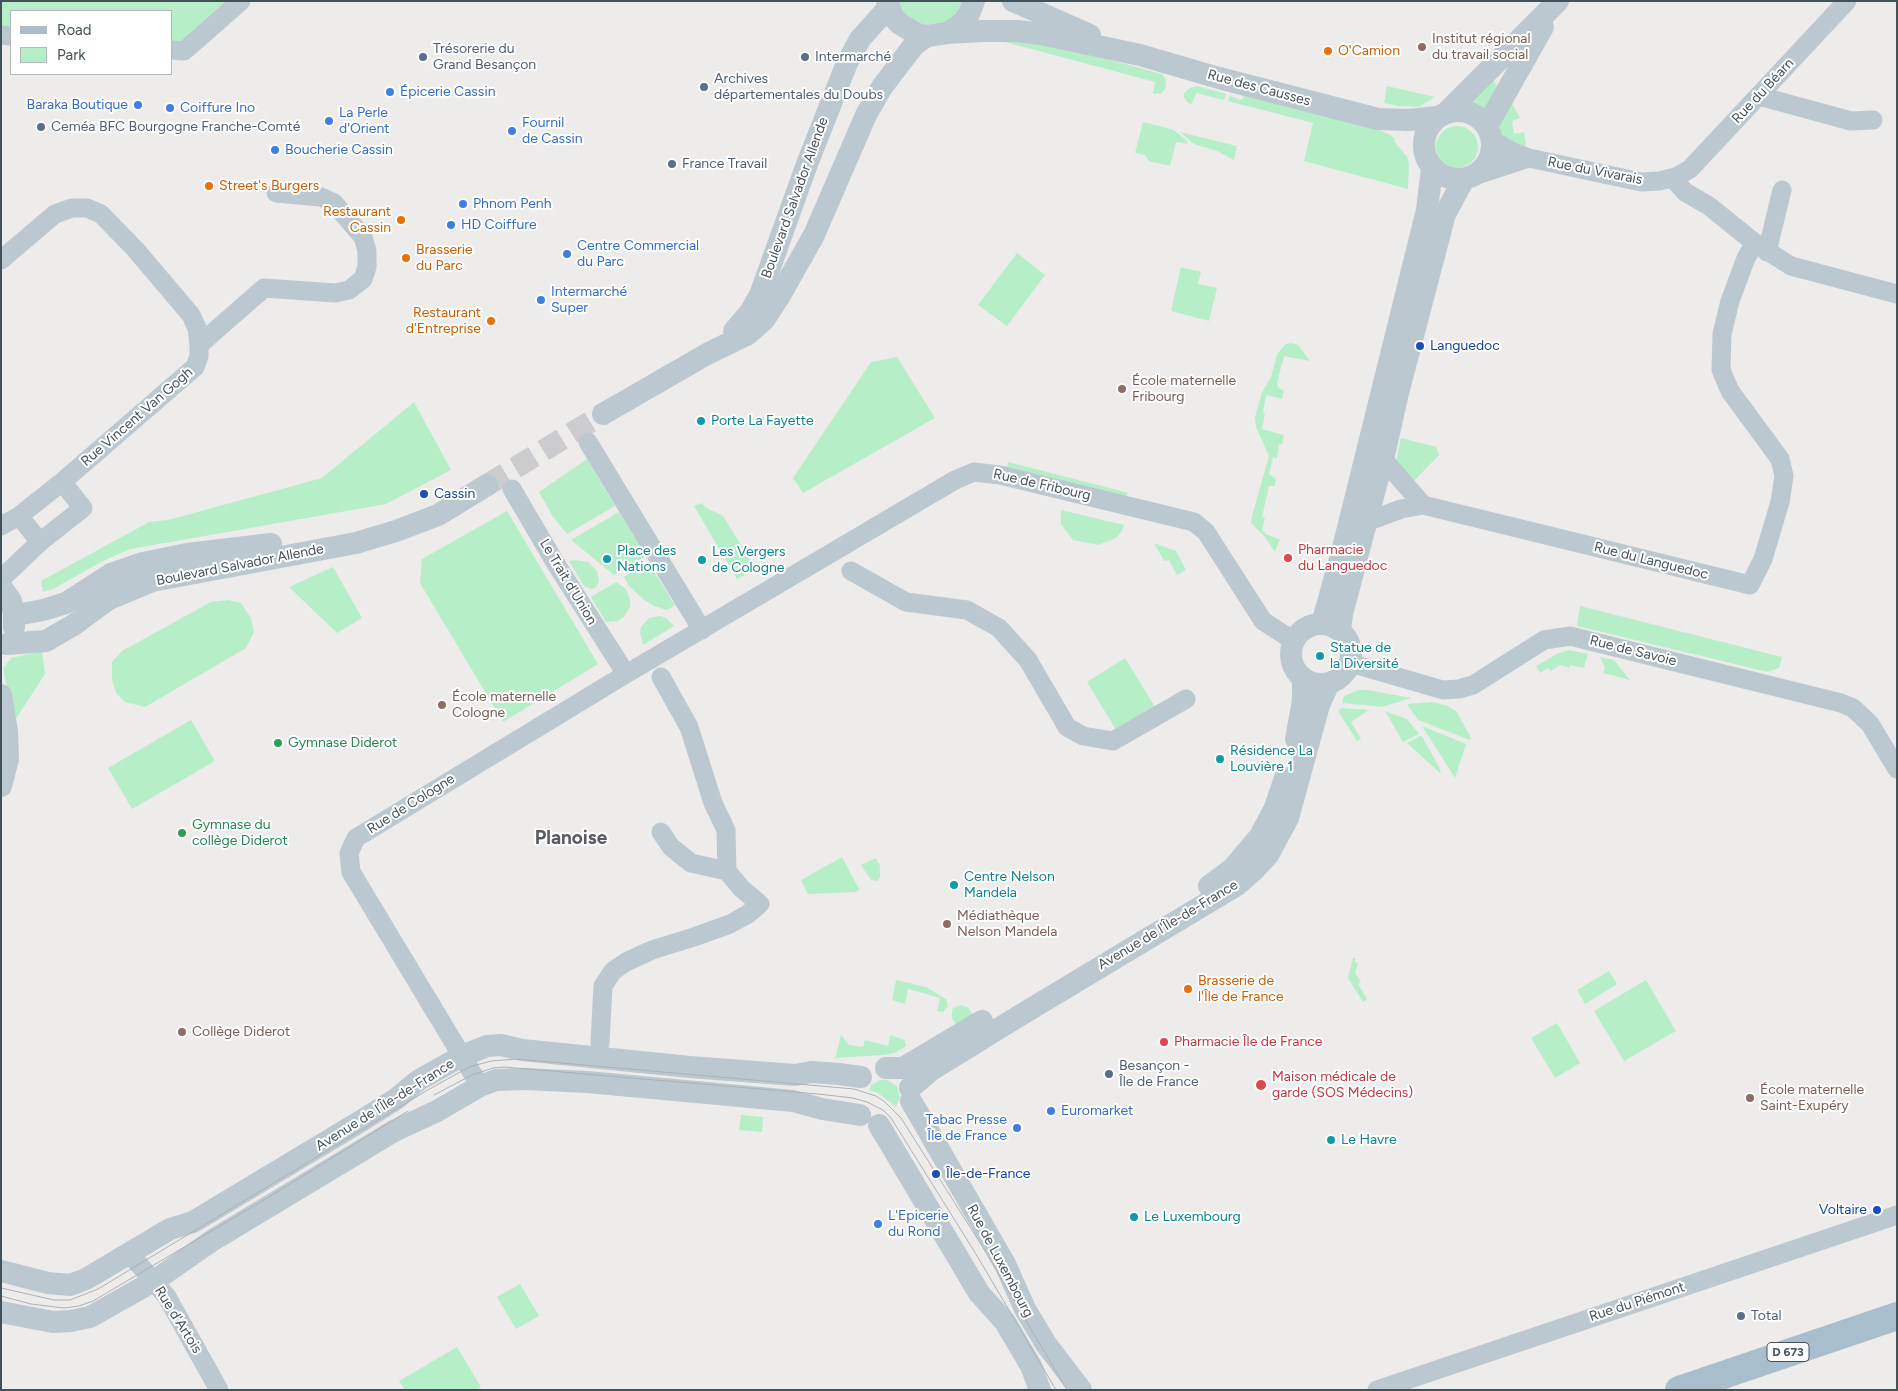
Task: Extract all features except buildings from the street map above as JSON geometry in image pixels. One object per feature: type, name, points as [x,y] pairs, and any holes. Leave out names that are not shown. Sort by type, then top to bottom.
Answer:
[{"type":"main road","name":"D 673","points":[[1679,1390],[1897,1316]]},
{"type":"main road","name":"D 673","points":[[1730,1390],[1897,1333]]},
{"type":"street","points":[[172,50],[184,51],[241,1]]},
{"type":"street","name":"Boulevard Salvador Allende","points":[[603,414],[707,354],[748,334],[764,320],[814,235],[870,108],[900,62],[914,45],[963,22],[969,14],[974,1]]},
{"type":"street","name":"Rue des Causses","points":[[1013,1],[1140,55]]},
{"type":"street","points":[[1331,627],[1343,548],[1427,210],[1429,163],[1424,147],[1424,136],[1429,126],[1558,1]]},
{"type":"street","points":[[1490,133],[1558,1]]},
{"type":"street","name":"Rue du Béarn","points":[[1676,177],[1690,169],[1846,1]]},
{"type":"street","points":[[888,5],[900,24],[917,34],[937,35]]},
{"type":"street","name":"Boulevard Salvador Allende","points":[[707,354],[741,325],[760,295],[807,164],[847,63],[860,39],[888,5]]},
{"type":"street","name":"Rue des Causses","points":[[937,35],[982,30],[1041,34],[1140,55],[1219,78],[1378,119],[1408,120],[1442,114]]},
{"type":"street","points":[[1759,96],[1851,121],[1873,120]]},
{"type":"street","points":[[1429,163],[1441,175],[1452,179],[1469,177],[1482,169],[1489,161],[1492,151],[1490,133],[1480,118],[1470,112],[1459,110],[1442,114]]},
{"type":"street","name":"Rue des Causses","points":[[1378,119],[1405,136],[1429,163]]},
{"type":"street","name":"Rue du Vivarais","points":[[1490,133],[1511,151],[1529,158],[1641,182],[1659,181],[1676,177]]},
{"type":"street","name":"Rue du Vivarais","points":[[1469,177],[1529,158]]},
{"type":"street","points":[[1331,627],[1342,614],[1445,214],[1469,177]]},
{"type":"street","points":[[1676,177],[1677,183],[1685,192],[1709,206],[1761,247],[1791,266],[1897,294]]},
{"type":"street","points":[[1761,247],[1782,190]]},
{"type":"street","points":[[199,345],[264,288],[335,293],[349,290],[363,279],[367,252],[363,236],[334,203],[321,196],[276,193]]},
{"type":"street","name":"Rue Vincent Van Gogh","points":[[1,260],[55,214],[72,208],[87,208],[101,214],[135,249],[191,315],[197,328],[199,345],[199,356],[195,367],[62,482],[19,516],[1,526]]},
{"type":"street","name":"Rue du Languedoc","points":[[1366,522],[1402,509],[1423,505],[1750,585],[1763,559],[1780,502],[1784,481],[1783,469],[1780,459],[1730,391],[1721,370],[1722,334],[1730,301],[1746,258],[1761,247]]},
{"type":"street","points":[[588,442],[706,628]]},
{"type":"street","points":[[1383,459],[1423,505]]},
{"type":"street","name":"Rue de Fribourg","points":[[706,628],[955,480],[974,472],[987,472],[1194,522],[1206,532],[1263,621],[1294,641]]},
{"type":"street","points":[[1,579],[40,542],[83,508],[62,482]]},
{"type":"street","name":"Boulevard Salvador Allende","points":[[4,648],[46,641],[75,624],[109,599],[152,581],[356,543],[396,531],[438,515],[487,485]]},
{"type":"street","name":"Le Trait d'Union","points":[[512,489],[560,571],[626,674]]},
{"type":"street","points":[[19,516],[40,542]]},
{"type":"street","name":"Boulevard Salvador Allende","points":[[14,613],[22,614],[43,610],[66,602],[111,574],[143,562],[187,554],[396,531]]},
{"type":"street","points":[[851,571],[906,602],[967,610],[999,628],[1028,660],[1068,728],[1083,736],[1113,742],[1186,699]]},
{"type":"street","points":[[1,586],[11,601],[14,613],[12,634],[4,648]]},
{"type":"street","points":[[1313,625],[1331,627],[1346,637],[1350,645],[1352,654],[1346,672],[1338,679],[1329,683],[1313,683],[1303,679],[1294,668],[1292,661],[1291,655],[1294,641],[1305,628],[1313,625]]},
{"type":"street","name":"Rue de Cologne","points":[[480,1086],[351,872],[349,853],[351,845],[356,838],[387,818],[706,628]]},
{"type":"street","name":"Rue de Savoie","points":[[1350,663],[1444,690],[1459,689],[1473,685],[1544,640],[1570,636],[1841,702],[1853,708],[1870,724],[1897,769]]},
{"type":"street","points":[[600,1044],[604,986],[613,971],[626,962],[652,950],[730,924],[748,914],[760,904],[740,888],[727,871],[726,830],[713,804],[689,727],[661,677]]},
{"type":"street","name":"Avenue de l'Île-de-France","points":[[886,1068],[903,1068],[1214,883],[1232,869],[1260,836],[1274,810],[1299,728],[1303,701],[1303,679]]},
{"type":"street","name":"Avenue de l'Île-de-France","points":[[910,1095],[930,1071],[1237,884],[1254,870],[1268,855],[1288,818],[1319,705],[1329,683]]},
{"type":"street","points":[[1,695],[7,731],[8,759],[1,786]]},
{"type":"street","points":[[661,832],[671,847],[692,863],[727,871]]},
{"type":"street","name":"Avenue de l’Île-de-France","points":[[1,1271],[48,1283],[70,1285],[86,1279],[170,1230],[193,1222],[361,1121],[396,1099],[419,1080],[462,1056],[487,1046],[501,1044],[522,1050],[690,1067],[795,1075],[811,1072],[861,1077]]},
{"type":"street","points":[[876,1068],[886,1068],[896,1072],[905,1079],[910,1095],[905,1114],[886,1125],[869,1120],[855,1107],[853,1098],[854,1089],[861,1077],[876,1068]]},
{"type":"street","name":"Avenue de l’Île-de-France","points":[[1,1312],[41,1321],[72,1321],[90,1317],[154,1281],[213,1240],[394,1131],[437,1111],[480,1086],[496,1080],[525,1079],[588,1082],[793,1101],[869,1120]]},
{"type":"street","name":"Rue de Luxembourg","points":[[910,1095],[1005,1264],[1022,1304],[1046,1344],[1081,1390]]},
{"type":"street","name":"Rue de Luxembourg","points":[[869,1120],[979,1293],[1010,1330],[1031,1366],[1040,1390]]},
{"type":"street","name":"Rue du Piémont","points":[[1377,1390],[1897,1215]]},
{"type":"street","name":"Rue d'Artois","points":[[130,1254],[167,1297],[219,1390]]},
{"type":"green space","points":[[1,1],[233,1],[184,45],[172,44],[172,10],[10,10],[10,31],[1,30]]},
{"type":"green space","points":[[897,1],[965,1],[961,9],[948,22],[921,25],[905,16]]},
{"type":"green space","points":[[1006,36],[1048,43],[1162,74],[1165,78],[1166,87],[1162,93],[1153,94],[1155,82],[1005,42]]},
{"type":"green space","points":[[1490,76],[1500,90],[1485,111],[1477,105],[1468,102]]},
{"type":"green space","points":[[1197,86],[1226,94],[1224,100],[1196,93],[1192,104],[1188,103],[1184,93],[1190,88]]},
{"type":"green space","points":[[1387,86],[1435,97],[1419,107],[1384,103]]},
{"type":"green space","points":[[1244,95],[1372,127],[1391,135],[1407,157],[1409,164],[1408,189],[1304,161],[1313,123],[1228,101],[1230,96],[1242,100]]},
{"type":"green space","points":[[1507,103],[1513,105],[1520,118],[1512,121],[1514,134],[1524,132],[1526,144],[1523,148],[1501,135],[1499,125]]},
{"type":"green space","points":[[1143,122],[1174,130],[1188,142],[1187,144],[1176,142],[1170,166],[1149,161],[1145,155],[1135,153]]},
{"type":"green space","points":[[1457,126],[1465,128],[1474,136],[1478,147],[1476,155],[1468,164],[1457,168],[1449,166],[1440,158],[1436,147],[1438,139],[1446,130]]},
{"type":"green space","points":[[1180,132],[1237,146],[1234,160],[1217,151],[1194,144]]},
{"type":"green space","points":[[1017,253],[1045,275],[1007,326],[978,305]]},
{"type":"green space","points":[[1181,267],[1201,272],[1198,284],[1217,288],[1209,321],[1171,311]]},
{"type":"green space","points":[[1286,344],[1298,345],[1310,361],[1284,356],[1277,383],[1278,387],[1284,391],[1282,399],[1266,395],[1263,413],[1265,414],[1262,429],[1284,435],[1282,444],[1279,444],[1277,458],[1273,457],[1269,474],[1276,479],[1275,486],[1269,486],[1262,517],[1265,518],[1262,531],[1265,534],[1280,539],[1275,552],[1265,537],[1251,523],[1269,456],[1256,427],[1255,417],[1262,392],[1271,377],[1277,354]]},
{"type":"green space","points":[[897,357],[935,418],[803,493],[793,478],[871,362]]},
{"type":"green space","points":[[414,402],[451,470],[386,504],[131,549],[103,561],[53,589],[43,592],[41,581],[149,522],[168,520],[322,478]]},
{"type":"green space","points":[[1401,438],[1436,447],[1439,455],[1413,482],[1396,461]]},
{"type":"green space","points":[[587,459],[615,506],[567,534],[553,517],[539,492]]},
{"type":"green space","points":[[1008,462],[1129,493],[1126,496],[1120,497],[1007,467]]},
{"type":"green space","points":[[702,503],[705,507],[723,516],[756,569],[737,579],[694,506]]},
{"type":"green space","points":[[1061,510],[1124,525],[1116,538],[1098,545],[1073,540],[1061,524]]},
{"type":"green space","points":[[507,511],[598,664],[503,722],[420,583],[422,559]]},
{"type":"green space","points":[[619,512],[646,556],[614,575],[571,540]]},
{"type":"green space","points":[[1154,543],[1176,551],[1186,570],[1177,575],[1169,560],[1164,561]]},
{"type":"green space","points":[[569,561],[588,562],[597,571],[599,582],[595,588],[591,589],[584,586]]},
{"type":"green space","points":[[648,562],[675,605],[667,610],[654,606],[643,599],[629,586],[624,577]]},
{"type":"green space","points":[[333,567],[362,618],[337,633],[289,587]]},
{"type":"green space","points":[[616,582],[626,589],[630,600],[630,607],[624,617],[618,621],[606,622],[591,597]]},
{"type":"green space","points":[[228,600],[241,603],[251,618],[254,632],[246,648],[145,707],[125,702],[116,693],[112,679],[112,662],[122,651],[211,602]]},
{"type":"green space","points":[[1580,606],[1782,657],[1779,668],[1768,672],[1577,626]]},
{"type":"green space","points":[[660,616],[666,618],[674,626],[643,645],[640,633],[641,627],[649,618]]},
{"type":"green space","points":[[1568,650],[1588,654],[1584,668],[1570,665],[1569,668],[1560,665],[1551,671],[1548,668],[1540,673],[1536,666]]},
{"type":"green space","points":[[42,651],[45,674],[14,722],[4,667],[11,658]]},
{"type":"green space","points":[[1600,657],[1614,660],[1630,680],[1603,673],[1605,667]]},
{"type":"green space","points":[[1125,658],[1157,710],[1118,733],[1087,682]]},
{"type":"green space","points":[[1359,690],[1411,698],[1382,707],[1342,703],[1344,696]]},
{"type":"green space","points":[[1432,702],[1448,706],[1457,712],[1471,738],[1470,740],[1418,720],[1407,704]]},
{"type":"green space","points":[[1342,708],[1369,710],[1351,722],[1361,739],[1357,741],[1338,711]]},
{"type":"green space","points":[[1385,711],[1407,719],[1419,734],[1403,742]]},
{"type":"green space","points":[[191,720],[215,761],[132,809],[108,768]]},
{"type":"green space","points":[[1422,726],[1466,744],[1455,778]]},
{"type":"green space","points":[[1422,736],[1438,765],[1440,773],[1407,743]]},
{"type":"green space","points":[[842,857],[859,889],[857,892],[808,894],[801,880]]},
{"type":"green space","points":[[876,858],[880,866],[880,877],[877,881],[871,880],[861,865]]},
{"type":"green space","points":[[1353,958],[1358,963],[1355,973],[1361,982],[1358,984],[1367,999],[1363,1002],[1348,978]]},
{"type":"green space","points":[[1609,971],[1617,984],[1585,1004],[1577,990]]},
{"type":"green space","points":[[896,980],[926,987],[946,999],[948,1006],[943,1012],[937,1011],[940,998],[908,989],[905,1004],[892,1000]]},
{"type":"green space","points":[[1646,980],[1676,1031],[1624,1061],[1594,1011]]},
{"type":"green space","points":[[961,1005],[969,1008],[975,1019],[959,1029],[952,1018],[952,1011],[953,1008]]},
{"type":"green space","points":[[1557,1023],[1580,1063],[1555,1078],[1531,1038]]},
{"type":"green space","points":[[841,1035],[849,1045],[863,1047],[865,1040],[888,1046],[890,1035],[905,1040],[906,1046],[894,1053],[884,1055],[835,1058]]},
{"type":"green space","points":[[881,1080],[887,1080],[897,1086],[900,1098],[896,1107],[878,1093],[869,1090],[871,1085]]},
{"type":"green space","points":[[741,1115],[763,1117],[762,1132],[739,1130]]},
{"type":"green space","points":[[520,1284],[539,1316],[516,1329],[497,1297]]},
{"type":"green space","points":[[457,1347],[481,1387],[476,1390],[405,1390],[399,1381]]},
{"type":"tunnel","points":[[487,485],[603,414]]},
{"type":"tram line","points":[[1,1288],[54,1300],[70,1300],[98,1289],[426,1091],[469,1067],[491,1061],[517,1059],[854,1089],[876,1096],[901,1118],[982,1246],[1067,1390]]},
{"type":"tram line","points":[[434,1095],[472,1075],[493,1068],[504,1067],[818,1094],[853,1098],[867,1102],[883,1110],[891,1118],[976,1254],[1056,1390]]},
{"type":"tram line","points":[[1,1296],[31,1304],[64,1308],[79,1306],[93,1301],[269,1197],[408,1111]]},
{"type":"place","name":"Institut régional du travail social","points":[[1422,47]]},
{"type":"place","name":"O'Camion","points":[[1328,51]]},
{"type":"place","name":"Trésorerie du Grand Besançon","points":[[423,57]]},
{"type":"place","name":"Intermarché","points":[[805,57]]},
{"type":"place","name":"Archives départementales du Doubs","points":[[704,87]]},
{"type":"place","name":"Épicerie Cassin","points":[[390,92]]},
{"type":"place","name":"Baraka Boutique","points":[[138,105]]},
{"type":"place","name":"Coiffure Ino","points":[[170,108]]},
{"type":"place","name":"La Perle d'Orient","points":[[329,121]]},
{"type":"place","name":"Ceméa BFC Bourgogne Franche-Comté","points":[[41,127]]},
{"type":"place","name":"Fournil de Cassin","points":[[512,131]]},
{"type":"place","name":"Boucherie Cassin","points":[[275,150]]},
{"type":"place","name":"France Travail","points":[[672,164]]},
{"type":"place","name":"Street's Burgers","points":[[209,186]]},
{"type":"place","name":"Phnom Penh","points":[[463,204]]},
{"type":"place","name":"Restaurant Cassin","points":[[401,220]]},
{"type":"place","name":"HD Coiffure","points":[[451,225]]},
{"type":"place","name":"Centre Commercial du Parc","points":[[567,254]]},
{"type":"place","name":"Brasserie du Parc","points":[[406,258]]},
{"type":"place","name":"Intermarché Super","points":[[541,300]]},
{"type":"place","name":"Restaurant d'Entreprise","points":[[491,321]]},
{"type":"place","name":"Languedoc","points":[[1420,346]]},
{"type":"place","name":"École maternelle Fribourg","points":[[1122,389]]},
{"type":"place","name":"Porte La Fayette","points":[[701,421]]},
{"type":"place","name":"Cassin","points":[[424,494]]},
{"type":"place","name":"Pharmacie du Languedoc","points":[[1288,558]]},
{"type":"place","name":"Place des Nations","points":[[607,559]]},
{"type":"place","name":"Les Vergers de Cologne","points":[[702,560]]},
{"type":"place","name":"Statue de la Diversité","points":[[1320,656]]},
{"type":"place","name":"École maternelle Cologne","points":[[442,705]]},
{"type":"place","name":"Gymnase Diderot","points":[[278,743]]},
{"type":"place","name":"Résidence La Louvière 1","points":[[1220,759]]},
{"type":"place","name":"Gymnase du collège Diderot","points":[[182,833]]},
{"type":"place","name":"Centre Nelson Mandela","points":[[954,885]]},
{"type":"place","name":"Médiathèque Nelson Mandela","points":[[947,924]]},
{"type":"place","name":"Brasserie de l'Île de France","points":[[1188,989]]},
{"type":"place","name":"Collège Diderot","points":[[182,1032]]},
{"type":"place","name":"Pharmacie Île de France","points":[[1164,1042]]},
{"type":"place","name":"Besançon - Île de France","points":[[1109,1074]]},
{"type":"place","name":"Maison médicale de garde (SOS Médecins)","points":[[1261,1085]]},
{"type":"place","name":"École maternelle Saint-Exupéry","points":[[1750,1098]]},
{"type":"place","name":"Euromarket","points":[[1051,1111]]},
{"type":"place","name":"Tabac Presse Île de France","points":[[1017,1128]]},
{"type":"place","name":"Le Havre","points":[[1331,1140]]},
{"type":"place","name":"Île-de-France","points":[[936,1174]]},
{"type":"place","name":"Voltaire","points":[[1877,1210]]},
{"type":"place","name":"Le Luxembourg","points":[[1134,1217]]},
{"type":"place","name":"L'Epicerie du Rond","points":[[878,1224]]},
{"type":"place","name":"Total","points":[[1741,1316]]},
{"type":"district","name":"Planoise","points":[[571,838]]}]
